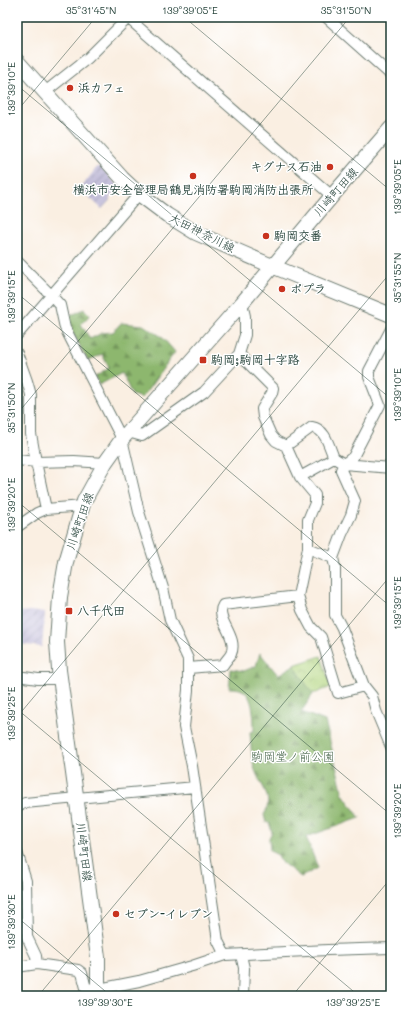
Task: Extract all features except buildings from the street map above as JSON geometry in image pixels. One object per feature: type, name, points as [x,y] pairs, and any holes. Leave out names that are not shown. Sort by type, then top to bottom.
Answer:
[{"type":"main road","name":"大田神奈川線","points":[[17,61],[122,178],[139,194],[167,215],[196,233],[391,315]]},
{"type":"main road","name":"川崎町田線","points":[[98,992],[98,957],[60,679],[57,642],[60,598],[66,562],[82,506],[105,462],[125,436],[242,303],[391,128]]},
{"type":"street","points":[[45,92],[88,58],[128,17],[332,196]]},
{"type":"street","points":[[326,17],[391,75]]},
{"type":"street","points":[[17,335],[139,194]]},
{"type":"street","points":[[17,261],[60,305],[65,328],[125,436],[140,512],[163,588],[170,620],[188,659],[189,668],[184,727],[195,787],[218,941],[225,955]]},
{"type":"street","points":[[125,436],[142,436],[166,420],[204,392],[239,354],[245,335],[246,316],[242,303]]},
{"type":"street","points":[[390,742],[376,711],[372,696],[364,686],[342,628],[335,614],[335,567],[333,558],[351,515],[354,501],[341,470],[344,464],[352,457],[380,405],[369,377],[369,371],[391,329]]},
{"type":"street","points":[[17,353],[31,395],[31,434],[46,509]]},
{"type":"street","points":[[239,354],[273,388],[272,393],[262,409],[263,417],[271,435],[276,441],[286,446],[300,477],[315,495],[315,503],[308,520],[308,548],[298,596],[302,610],[311,627],[321,637],[338,694],[364,686]]},
{"type":"street","points":[[286,446],[312,427],[323,432],[334,458],[344,464],[391,468]]},
{"type":"street","points":[[300,477],[334,458]]},
{"type":"street","points":[[17,460],[36,462],[105,462]]},
{"type":"street","points":[[17,527],[37,513],[46,509],[82,506]]},
{"type":"street","points":[[308,548],[333,558]]},
{"type":"street","points":[[189,668],[223,665],[231,653],[232,637],[222,620],[221,607],[223,604],[298,596]]},
{"type":"street","points":[[17,676],[38,679],[60,679]]},
{"type":"street","points":[[17,806],[25,803],[195,787]]},
{"type":"street","points":[[17,852],[26,881],[27,937],[36,956],[37,964]]},
{"type":"street","points":[[17,967],[37,964],[78,970],[82,973],[86,988],[98,992],[167,974],[225,955],[391,948]]},
{"type":"street","points":[[240,955],[244,968],[243,996]]},
{"type":"shaded area","points":[[97,167],[101,167],[119,187],[102,209],[80,189]]},
{"type":"shaded area","points":[[31,611],[45,613],[42,647],[17,644],[17,612]]},
{"type":"green space","points":[[84,309],[90,315],[81,324],[90,339],[102,333],[113,332],[121,323],[143,325],[162,337],[175,352],[142,398],[132,395],[122,373],[99,385],[95,377],[109,368],[102,354],[88,361],[68,324],[70,316]]},
{"type":"green space","name":"駒岡堂ノ前公園","points":[[260,653],[278,675],[294,665],[313,694],[301,712],[325,721],[343,794],[360,818],[306,837],[318,868],[301,877],[280,861],[278,855],[270,851],[269,838],[272,832],[269,822],[266,822],[264,815],[268,802],[267,796],[256,773],[252,754],[250,732],[254,731],[254,726],[251,702],[246,693],[242,690],[237,688],[229,688],[231,669],[244,671],[256,666]]},
{"type":"green space","points":[[321,656],[331,687],[316,693],[312,693],[294,665]]},
{"type":"place","name":"浜カフェ","points":[[70,88]]},
{"type":"place","name":"キグナス石油","points":[[330,167]]},
{"type":"place","name":"横浜市安全管理局鶴見消防署駒岡消防出張所","points":[[193,176]]},
{"type":"place","name":"駒岡交番","points":[[266,236]]},
{"type":"place","name":"ポプラ","points":[[282,289]]},
{"type":"place","name":"駒岡;駒岡十字路","points":[[203,360]]},
{"type":"place","name":"八千代田","points":[[69,611]]},
{"type":"place","name":"セブン-イレブン","points":[[116,914]]}]
